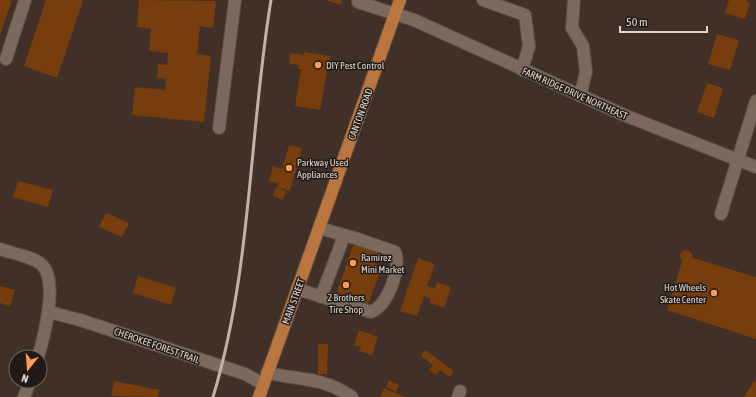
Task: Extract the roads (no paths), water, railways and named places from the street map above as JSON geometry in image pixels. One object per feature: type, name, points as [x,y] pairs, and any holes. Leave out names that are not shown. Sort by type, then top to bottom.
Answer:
[{"type":"main road","name":"CANTON ROAD","points":[[327,204],[400,0]]},
{"type":"main road","name":"MAIN STREET","points":[[258,397],[327,204]]},
{"type":"street","points":[[6,59],[25,0]]},
{"type":"street","points":[[219,128],[235,0]]},
{"type":"street","name":"FARM RIDGE DRIVE NORTHEAST","points":[[359,0],[358,2],[414,20],[624,115],[756,167]]},
{"type":"street","points":[[483,0],[525,15],[529,46],[522,70]]},
{"type":"street","points":[[574,0],[572,28],[583,46],[586,72],[580,96]]},
{"type":"street","points":[[721,214],[756,101]]},
{"type":"street","points":[[297,288],[371,312],[386,299],[397,266],[395,252],[319,228]]},
{"type":"street","points":[[322,297],[341,244],[342,235]]},
{"type":"street","points":[[0,249],[38,262],[44,267],[49,278],[49,312],[40,349]]},
{"type":"street","name":"CHEROKEE FOREST TRAIL","points":[[49,312],[80,320],[245,374],[265,379]]},
{"type":"street","points":[[265,379],[321,381],[337,387],[352,397]]},
{"type":"railway","points":[[213,397],[226,348],[243,250],[258,100],[271,0]]},
{"type":"place","name":"DIY Pest Control","points":[[318,65]]},
{"type":"place","name":"Parkway Used Appliances","points":[[289,168]]},
{"type":"place","name":"Ramírez Mini Market","points":[[353,263]]},
{"type":"place","name":"2 Brothers Tire Shop","points":[[346,285]]},
{"type":"place","name":"Hot Wheels Skate Center","points":[[714,293]]}]
